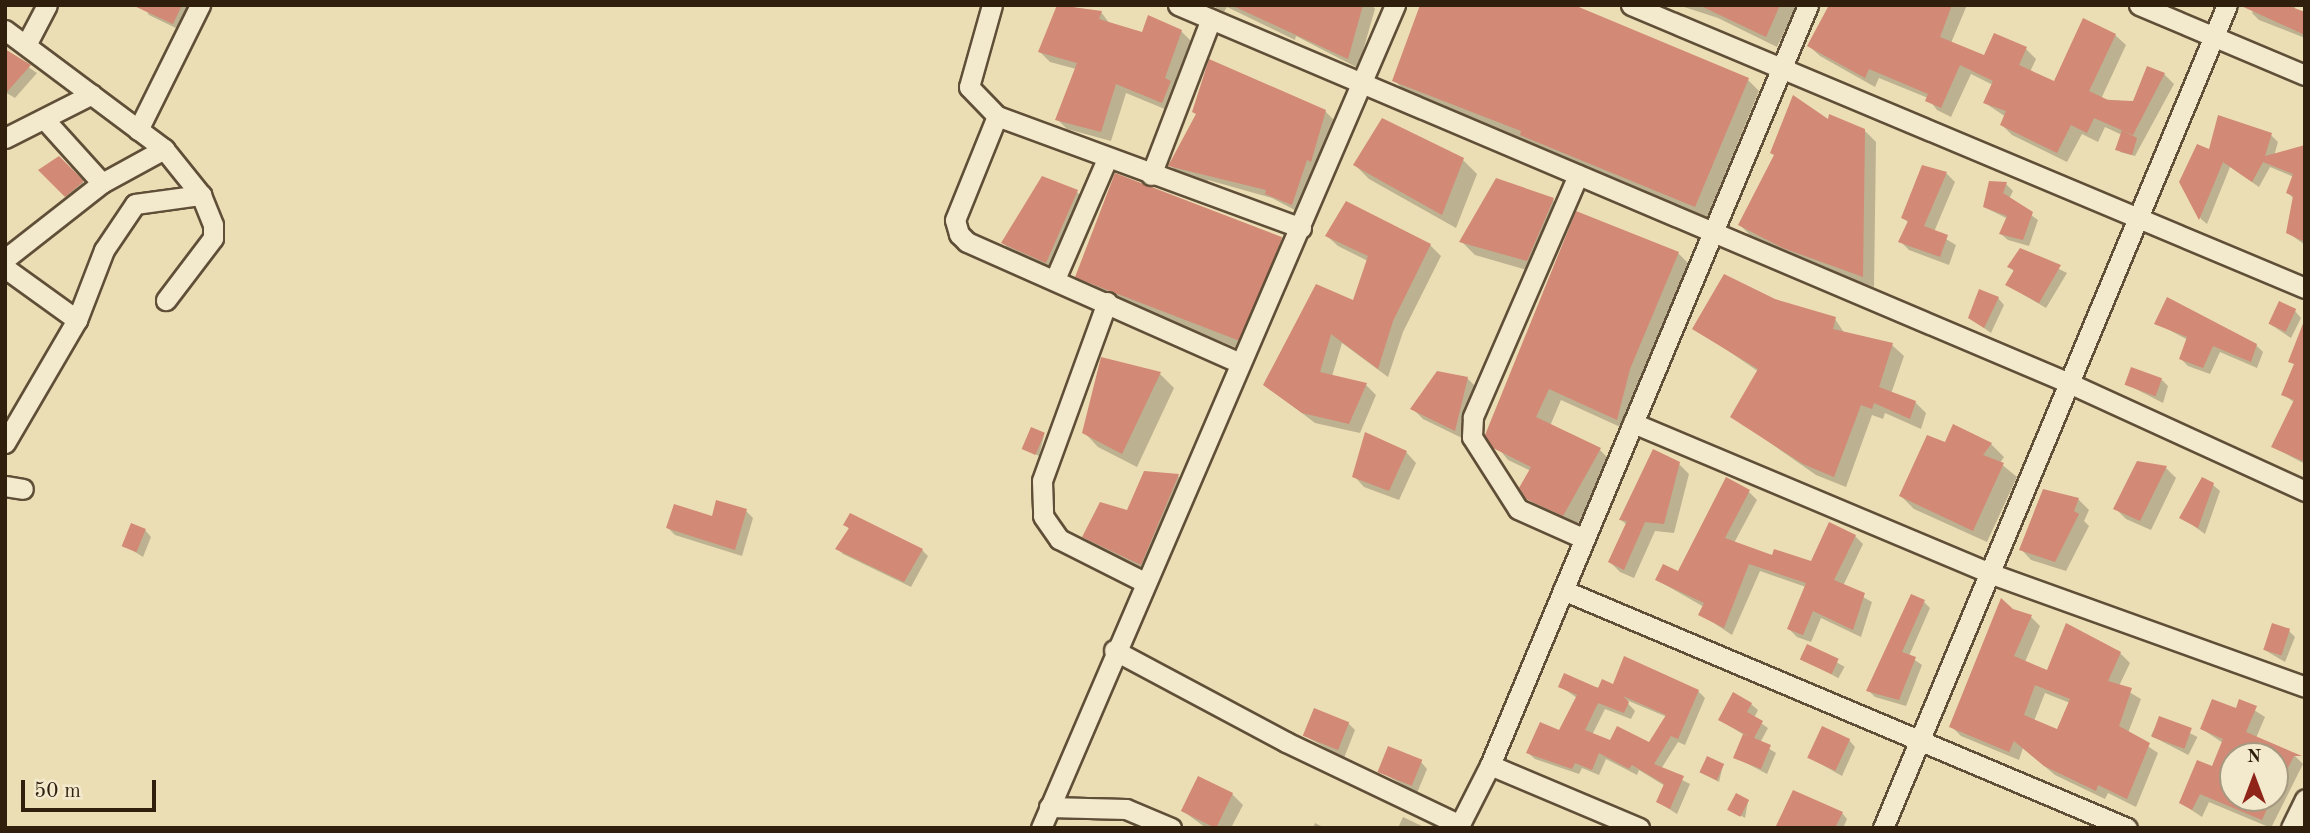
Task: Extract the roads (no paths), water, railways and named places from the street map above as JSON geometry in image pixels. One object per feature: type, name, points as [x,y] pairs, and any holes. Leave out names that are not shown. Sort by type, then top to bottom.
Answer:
[{"type":"street","points":[[26,46],[47,5]]},
{"type":"street","points":[[138,130],[200,5]]},
{"type":"street","points":[[992,5],[969,86],[997,116],[1107,159],[1301,228]]},
{"type":"street","points":[[1178,5],[2069,383],[2305,491]]},
{"type":"street","points":[[1041,828],[1114,650],[1301,228],[1395,5]]},
{"type":"street","points":[[1631,5],[2305,288]]},
{"type":"street","points":[[1114,650],[1286,742],[1459,826],[1490,765],[1808,5]]},
{"type":"street","points":[[2140,5],[2305,75]]},
{"type":"street","points":[[1883,828],[2227,5]]},
{"type":"street","points":[[1151,175],[1211,19]]},
{"type":"street","points":[[5,30],[164,149],[201,195],[214,225],[213,238],[166,300]]},
{"type":"street","points":[[5,138],[92,94]]},
{"type":"street","points":[[997,116],[955,220],[958,234],[1240,363]]},
{"type":"street","points":[[45,120],[102,183]]},
{"type":"street","points":[[5,259],[102,183],[164,149]]},
{"type":"street","points":[[1055,279],[1107,159]]},
{"type":"street","points":[[1578,175],[1473,417],[1472,437],[1518,509],[1585,539]]},
{"type":"street","points":[[5,443],[77,320],[104,250],[135,204],[201,195]]},
{"type":"street","points":[[5,268],[77,320]]},
{"type":"street","points":[[1107,302],[1042,481],[1043,516],[1059,539],[1144,582]]},
{"type":"street","points":[[1633,424],[1989,573],[2305,687]]},
{"type":"street","points":[[1563,590],[2127,828]]},
{"type":"street","points":[[1490,765],[1639,828]]},
{"type":"street","points":[[2291,828],[2305,799]]},
{"type":"street","points":[[1049,807],[1126,809],[1171,828]]}]
